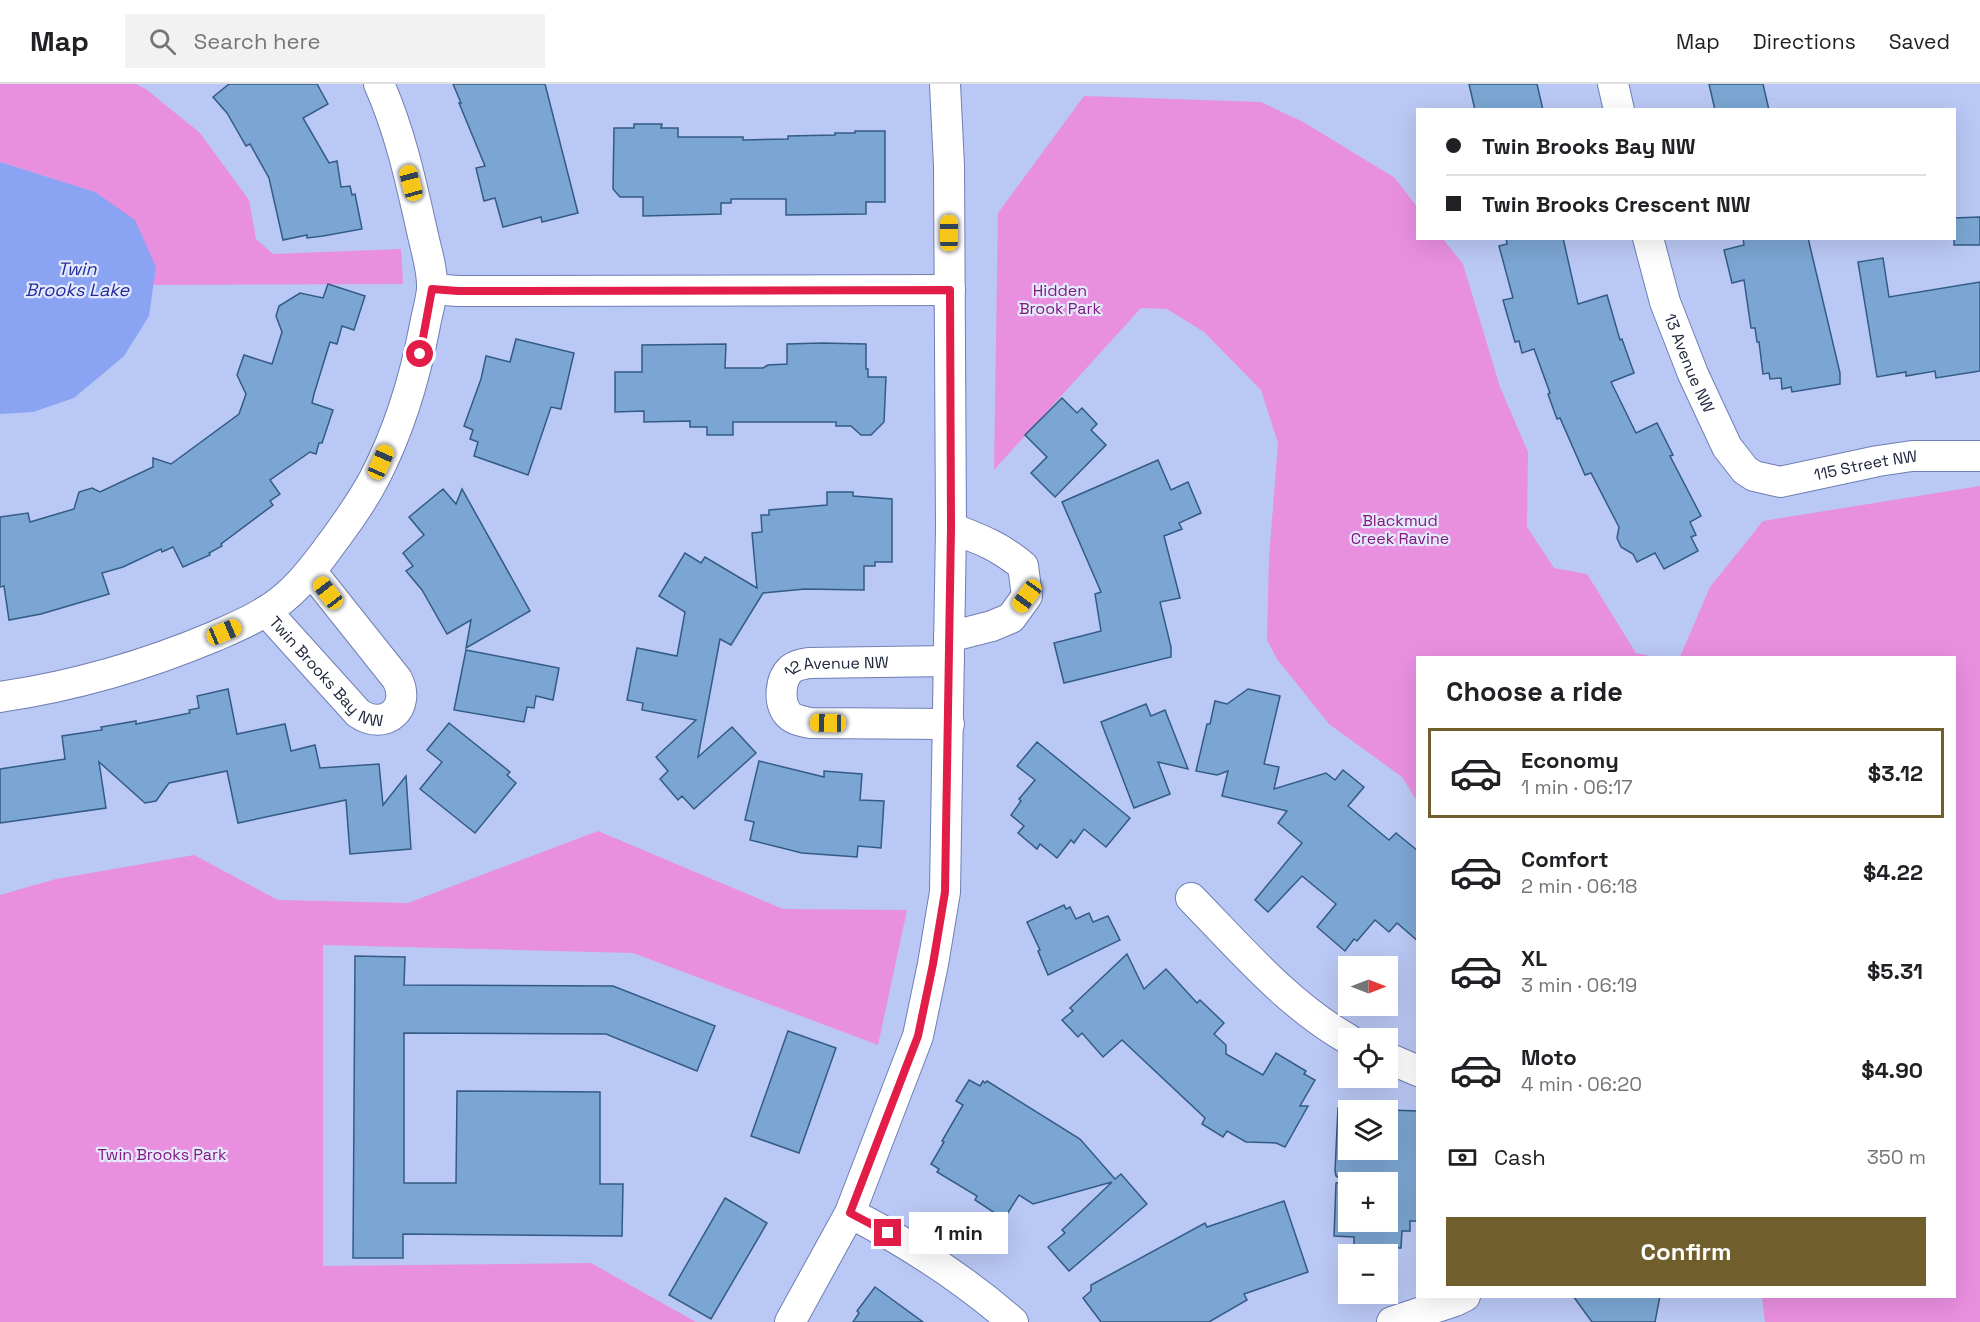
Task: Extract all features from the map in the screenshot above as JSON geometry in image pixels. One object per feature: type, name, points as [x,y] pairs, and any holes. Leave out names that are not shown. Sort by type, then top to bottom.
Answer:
[{"type":"street","name":"Twin Brooks Bay NW","points":[[0,697],[90,680],[173,654],[266,612],[290,594],[311,571],[341,531],[374,480],[404,411],[420,354],[432,289],[429,264],[408,173],[391,114],[379,84]]},
{"type":"street","points":[[790,1322],[850,1213],[918,1036],[945,892],[951,528],[949,166],[945,84]]},
{"type":"street","points":[[1613,84],[1619,108]]},
{"type":"street","name":"13 Avenue NW","points":[[1649,240],[1665,302],[1693,374],[1727,447],[1745,470],[1754,476]]},
{"type":"street","points":[[432,289],[458,291],[950,290]]},
{"type":"street","name":"115 Street NW","points":[[1754,476],[1780,482],[1912,456],[1980,456]]},
{"type":"street","name":"12 Avenue NW","points":[[949,723],[810,723],[794,718],[788,713],[782,696],[785,678],[799,665],[950,649],[1011,618],[1027,596],[1023,566],[1006,551],[989,542],[951,528]]},
{"type":"street","name":"Twin Brooks Bay NW","points":[[266,612],[358,713],[374,721],[390,716],[400,703],[401,687],[397,679],[311,571]]},
{"type":"street","points":[[1191,898],[1277,986],[1309,1014],[1338,1033]]},
{"type":"street","points":[[1398,1062],[1416,1070]]},
{"type":"street","points":[[850,1213],[915,1250],[992,1303],[1013,1322]]},
{"type":"street","points":[[1392,1322],[1461,1298]]},
{"type":"green space","points":[[0,84],[136,84],[146,89],[200,133],[249,200],[256,239],[273,254],[401,249],[403,284],[153,285],[156,267],[95,192],[0,162]]},
{"type":"green space","name":"Blackmud Creek Ravine","points":[[1084,96],[1261,102],[1305,123],[1395,178],[1416,206],[1416,240],[1444,240],[1463,264],[1500,387],[1528,452],[1527,527],[1554,568],[1587,574],[1636,653],[1651,656],[1416,656],[1416,799],[1402,777],[1329,724],[1277,659],[1267,640],[1269,558],[1278,443],[1261,390],[1204,332],[1167,309],[1141,308],[994,470],[998,213]]},
{"type":"green space","points":[[1980,486],[1980,1322],[1765,1322],[1762,1298],[1956,1298],[1956,656],[1680,656],[1710,587],[1763,521]]},
{"type":"green space","name":"Twin Brooks Park","points":[[598,831],[783,909],[907,910],[878,1045],[633,953],[323,945],[323,1266],[591,1263],[696,1322],[0,1322],[0,895],[56,879],[194,855],[278,900],[408,903]]},
{"type":"water","name":"Twin Brooks Lake","points":[[0,162],[95,192],[135,220],[156,267],[149,316],[124,356],[74,398],[33,412],[0,414]]},
{"type":"building","points":[[229,84],[317,84],[328,104],[303,118],[329,163],[337,161],[341,187],[350,186],[352,195],[355,194],[362,229],[283,240],[269,178],[250,144],[246,146],[227,113],[213,97]]},
{"type":"building","points":[[453,84],[545,84],[578,213],[542,222],[541,217],[503,227],[495,198],[484,201],[476,168],[485,166]]},
{"type":"building","points":[[1469,84],[1537,84],[1543,108],[1475,108]]},
{"type":"building","points":[[1709,84],[1763,84],[1769,108],[1715,108]]},
{"type":"building","points":[[634,124],[662,124],[661,128],[678,128],[678,137],[743,137],[743,140],[788,139],[788,136],[835,135],[835,133],[855,133],[855,131],[885,131],[885,202],[866,202],[866,214],[786,215],[786,199],[731,199],[731,203],[721,203],[721,214],[643,216],[643,197],[620,197],[613,189],[614,128],[634,128]]},
{"type":"building","points":[[1980,217],[1980,245],[1954,245],[1956,218]]},
{"type":"building","points":[[1506,240],[1563,240],[1578,304],[1607,295],[1620,340],[1622,339],[1634,373],[1611,382],[1636,433],[1657,423],[1673,455],[1670,456],[1701,516],[1690,522],[1696,535],[1691,537],[1698,551],[1664,569],[1655,553],[1637,562],[1633,554],[1621,547],[1617,538],[1619,527],[1591,473],[1585,475],[1560,418],[1557,419],[1534,349],[1522,353],[1519,341],[1515,342],[1503,300],[1513,298],[1499,246],[1507,244]]},
{"type":"building","points":[[1743,240],[1808,240],[1840,373],[1840,384],[1792,392],[1791,387],[1782,389],[1781,378],[1770,379],[1769,373],[1763,374],[1759,342],[1757,342],[1755,328],[1751,328],[1744,280],[1732,283],[1724,250],[1744,245]]},
{"type":"building","points":[[1883,258],[1889,297],[1980,282],[1980,371],[1936,378],[1935,371],[1906,376],[1906,372],[1877,377],[1858,262]]},
{"type":"building","points":[[328,284],[365,296],[354,330],[342,326],[337,344],[330,342],[314,394],[312,403],[333,410],[322,443],[319,443],[316,454],[310,452],[270,480],[280,494],[270,501],[273,505],[221,544],[222,546],[209,553],[210,555],[183,567],[173,547],[162,552],[161,549],[123,567],[102,573],[109,594],[41,614],[9,620],[4,586],[0,587],[0,517],[28,513],[30,522],[74,509],[79,492],[92,488],[100,492],[153,467],[153,458],[171,464],[239,414],[246,394],[237,375],[244,355],[272,364],[282,332],[276,316],[279,306],[300,293],[323,298]]},
{"type":"building","points":[[516,339],[574,353],[561,409],[551,407],[528,475],[474,456],[478,442],[470,439],[473,430],[464,426],[481,379],[486,356],[510,362]]},
{"type":"building","points":[[726,344],[725,368],[763,368],[768,365],[787,364],[787,344],[866,344],[868,377],[886,377],[884,422],[871,435],[861,435],[851,426],[836,426],[836,422],[733,422],[733,435],[707,435],[707,427],[690,427],[690,421],[644,422],[644,411],[615,412],[615,372],[642,372],[642,345]]},
{"type":"building","points":[[1062,398],[1077,413],[1082,408],[1097,424],[1091,430],[1106,445],[1055,497],[1031,473],[1047,457],[1025,435]]},
{"type":"building","points":[[1158,460],[1171,490],[1188,482],[1201,513],[1179,523],[1182,529],[1164,536],[1180,598],[1160,602],[1171,647],[1171,657],[1064,683],[1054,643],[1101,631],[1095,594],[1101,592],[1062,502]]},
{"type":"building","points":[[443,489],[456,504],[462,489],[530,611],[466,648],[471,620],[447,634],[422,590],[406,571],[413,566],[403,553],[424,535],[409,517]]},
{"type":"building","points":[[827,492],[853,492],[853,496],[892,499],[892,562],[875,562],[875,566],[864,566],[864,590],[805,589],[763,593],[731,645],[720,639],[698,757],[732,727],[756,753],[694,809],[682,796],[678,800],[660,779],[668,771],[656,757],[696,720],[642,710],[643,703],[627,700],[637,648],[677,656],[685,612],[659,596],[685,553],[701,563],[705,557],[757,588],[752,533],[762,532],[761,515],[769,515],[769,510],[827,505]]},
{"type":"building","points":[[466,650],[559,668],[553,700],[536,696],[534,708],[527,707],[524,722],[454,710]]},
{"type":"building","points":[[228,689],[237,734],[285,724],[291,751],[315,745],[320,768],[379,764],[383,805],[406,776],[411,849],[350,854],[346,800],[238,823],[227,771],[169,783],[156,801],[145,803],[99,762],[106,808],[0,823],[0,769],[65,759],[62,736],[102,730],[101,727],[136,721],[136,724],[190,713],[189,710],[199,708],[197,696]]},
{"type":"building","points":[[1248,689],[1280,696],[1264,764],[1279,767],[1274,789],[1326,773],[1335,780],[1343,770],[1364,787],[1348,806],[1389,840],[1396,833],[1416,849],[1416,939],[1397,923],[1389,932],[1375,920],[1357,941],[1354,939],[1345,951],[1317,927],[1336,904],[1302,876],[1268,912],[1255,900],[1302,843],[1278,823],[1287,811],[1222,796],[1228,771],[1217,775],[1196,771],[1215,701],[1227,704]]},
{"type":"building","points":[[1146,704],[1151,716],[1165,710],[1188,769],[1158,762],[1170,794],[1134,808],[1101,722]]},
{"type":"building","points":[[449,723],[510,772],[507,775],[516,783],[475,833],[420,789],[442,762],[427,750]]},
{"type":"building","points":[[1037,742],[1130,818],[1106,847],[1084,829],[1074,843],[1071,840],[1057,858],[1040,844],[1037,849],[1018,833],[1024,826],[1011,815],[1021,801],[1019,799],[1035,780],[1017,766]]},
{"type":"building","points":[[759,761],[824,777],[824,771],[862,774],[860,800],[884,801],[881,848],[858,846],[857,857],[802,853],[750,840],[754,822],[745,820]]},
{"type":"building","points":[[1064,905],[1066,909],[1070,907],[1076,919],[1089,913],[1093,922],[1108,916],[1120,940],[1048,975],[1027,922]]},
{"type":"building","points":[[1127,954],[1144,989],[1166,969],[1197,1003],[1200,1000],[1224,1023],[1214,1034],[1226,1045],[1226,1054],[1263,1075],[1276,1053],[1306,1071],[1304,1074],[1315,1080],[1300,1106],[1308,1106],[1285,1147],[1276,1143],[1246,1142],[1227,1131],[1223,1137],[1202,1124],[1205,1118],[1122,1040],[1103,1057],[1082,1033],[1078,1037],[1062,1020],[1073,1011],[1070,1008]]},
{"type":"building","points":[[355,956],[405,957],[404,985],[613,986],[715,1026],[697,1071],[606,1034],[404,1033],[404,1183],[456,1183],[457,1091],[600,1092],[600,1184],[623,1184],[622,1236],[403,1234],[403,1258],[353,1258]]},
{"type":"building","points":[[788,1031],[836,1048],[799,1153],[751,1136]]},
{"type":"building","points":[[969,1080],[980,1086],[983,1081],[985,1083],[987,1081],[1080,1139],[1115,1179],[1121,1174],[1147,1204],[1069,1271],[1048,1247],[1065,1233],[1062,1230],[1112,1182],[1033,1204],[1019,1195],[1004,1219],[975,1200],[977,1196],[937,1172],[939,1169],[931,1164],[963,1105],[956,1101]]},
{"type":"building","points":[[1338,1108],[1338,1160],[1398,1160],[1398,1110],[1416,1111],[1416,1221],[1410,1221],[1410,1231],[1402,1231],[1401,1248],[1398,1248],[1398,1244],[1354,1244],[1354,1237],[1334,1236],[1336,1183],[1338,1182],[1338,1232],[1398,1232],[1398,1172],[1338,1172],[1338,1177],[1335,1171]]},
{"type":"building","points":[[725,1198],[767,1223],[711,1319],[669,1295]]},
{"type":"building","points":[[1284,1201],[1308,1272],[1244,1294],[1247,1300],[1209,1322],[1101,1322],[1083,1298],[1091,1291],[1091,1285],[1205,1223],[1207,1227]]},
{"type":"building","points":[[875,1287],[923,1322],[853,1322],[859,1313],[857,1311]]},
{"type":"building","points":[[1574,1298],[1660,1298],[1655,1322],[1592,1322]]},
{"type":"route","points":[[420,354],[432,289],[458,291],[950,290],[951,528],[948,820],[945,892],[918,1036],[850,1213],[888,1233]]},
{"type":"park label","name":"Hidden Brook Park","points":[[1060,299]]}]
